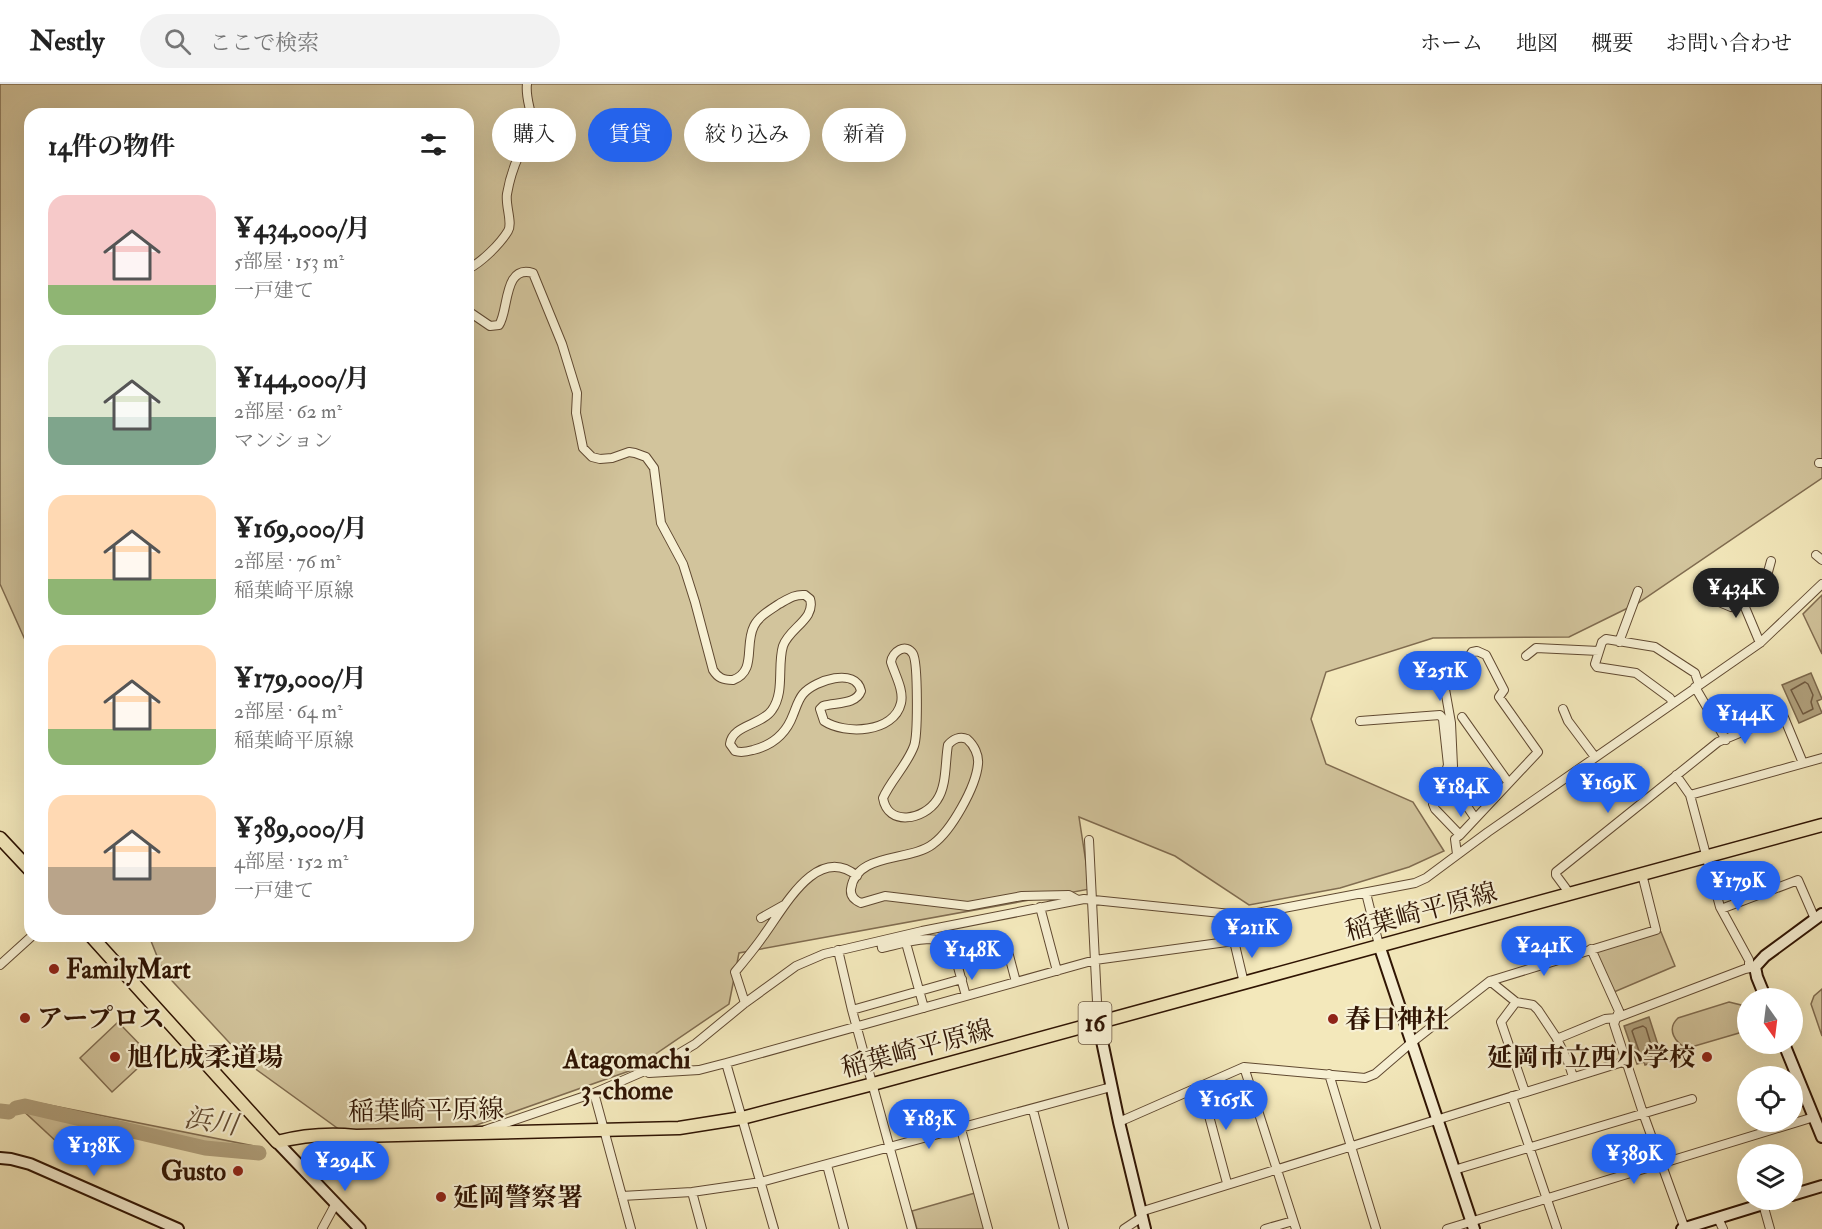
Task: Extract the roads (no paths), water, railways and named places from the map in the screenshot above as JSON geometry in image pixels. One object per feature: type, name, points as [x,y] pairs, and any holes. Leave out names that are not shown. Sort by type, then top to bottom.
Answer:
[{"type":"main road","name":"稲葉崎平原線","points":[[277,1142],[329,1133],[356,1136],[679,1128],[742,1118],[1822,825]]},
{"type":"main road","points":[[0,838],[24,864]]},
{"type":"main road","points":[[96,942],[277,1142]]},
{"type":"street","points":[[474,265],[507,232],[510,226],[506,207],[507,194],[518,156],[532,126],[526,92],[527,84]]},
{"type":"street","points":[[474,316],[490,326],[499,325],[503,318],[509,285],[519,274],[533,273],[562,344],[577,393],[576,413],[583,448],[592,457],[600,459],[612,458],[629,452],[646,457],[654,468],[660,523],[683,564],[716,675],[733,680],[745,672],[748,667],[750,637],[754,626],[766,612],[792,596],[805,595],[810,599],[811,610],[807,617],[788,635],[784,644],[778,691],[772,710],[767,716],[736,732],[730,744],[735,751],[744,752],[770,744],[787,729],[804,692],[817,683],[840,678],[852,678],[857,681],[861,691],[859,697],[823,706],[820,713],[824,721],[838,728],[859,729],[888,721],[899,709],[902,693],[891,662],[892,657],[900,649],[911,651],[914,655],[917,666],[914,746],[883,798],[887,811],[895,816],[912,817],[925,813],[937,801],[942,788],[948,745],[951,741],[957,738],[968,739],[975,749],[978,764],[959,812],[931,846],[876,862],[853,881],[851,892],[856,901],[861,903],[885,896],[968,906],[1022,896],[1069,895],[1078,900]]},
{"type":"street","points":[[1719,602],[1731,607],[1739,594],[1768,573],[1771,561]]},
{"type":"street","points":[[474,1133],[594,1092],[663,1064],[695,1044],[745,1003],[807,960],[838,950],[1092,898],[1231,914],[1276,910],[1415,883],[1426,878],[1760,643],[1822,584]]},
{"type":"street","points":[[1619,642],[1638,591]]},
{"type":"street","points":[[1739,594],[1760,643]]},
{"type":"street","points":[[1673,703],[1670,698],[1636,673],[1597,667],[1595,664],[1602,642],[1606,639],[1655,647],[1695,673],[1697,686],[1726,740]]},
{"type":"street","points":[[1526,656],[1536,648],[1599,651]]},
{"type":"street","points":[[1457,854],[1455,839],[1460,835],[1539,752],[1499,697],[1504,690],[1486,655],[1477,651],[1472,652],[1467,660],[1443,678],[1450,723],[1453,766],[1436,793],[1433,804],[1435,810],[1460,835]]},
{"type":"street","points":[[1563,709],[1568,721],[1595,757]]},
{"type":"street","points":[[1360,721],[1440,715],[1443,719],[1448,765],[1445,774],[1475,818]]},
{"type":"street","points":[[1570,894],[1556,872],[1718,742],[1783,715],[1803,763]]},
{"type":"street","points":[[1462,717],[1509,782]]},
{"type":"street","points":[[1690,795],[1822,758]]},
{"type":"street","points":[[1676,775],[1690,795],[1721,909],[1762,988]]},
{"type":"street","points":[[1089,840],[1098,1022],[1145,1229]]},
{"type":"street","points":[[745,1003],[735,972],[802,883],[821,870],[843,867],[857,876]]},
{"type":"street","points":[[1119,1122],[1244,1067],[1255,1066],[1365,1078],[1375,1074],[1490,981],[1656,930],[1642,874]]},
{"type":"street","points":[[1556,1037],[1559,1038],[1605,1019],[1616,1018],[1752,968],[1819,916],[1798,880],[1721,909]]},
{"type":"street","points":[[1366,893],[1379,945],[1472,1225]]},
{"type":"street","points":[[761,918],[788,902]]},
{"type":"street","points":[[1040,907],[1057,971]]},
{"type":"street","points":[[1231,914],[1234,941],[1244,982]]},
{"type":"street","points":[[881,941],[882,948],[930,938],[947,943],[953,949],[966,996]]},
{"type":"street","points":[[640,1074],[699,1070],[1095,960],[1234,941]]},
{"type":"street","points":[[0,966],[26,942]]},
{"type":"street","points":[[906,943],[924,1008]]},
{"type":"street","points":[[953,949],[983,943],[1006,944],[1016,982]]},
{"type":"street","points":[[1591,949],[1619,1011],[1614,1024],[1684,1229],[1744,1210]]},
{"type":"street","points":[[838,950],[852,1010],[912,1229]]},
{"type":"street","points":[[852,1010],[962,979]]},
{"type":"street","points":[[1490,981],[1516,1002],[1533,1005],[1538,1010],[1556,1037],[1573,1077]]},
{"type":"street","points":[[1516,1002],[1501,1022],[1524,1092]]},
{"type":"street","points":[[1788,1054],[1822,1137]]},
{"type":"street","points":[[1124,1229],[1141,1214],[1227,1183],[1626,1061]]},
{"type":"street","points":[[726,1063],[774,1229]]},
{"type":"street","points":[[1244,1067],[1278,1168],[1294,1225],[1265,1229]]},
{"type":"street","points":[[1329,1074],[1376,1229]]},
{"type":"street","points":[[1201,1086],[1227,1183]]},
{"type":"street","points":[[622,1196],[692,1192],[761,1182],[1111,1087]]},
{"type":"street","points":[[594,1092],[631,1229]]},
{"type":"street","points":[[1512,1096],[1557,1229]]},
{"type":"street","points":[[1454,1170],[1692,1099]]},
{"type":"street","points":[[1033,1110],[1064,1229]]},
{"type":"street","points":[[1447,1229],[1472,1225],[1547,1199],[1814,1117]]},
{"type":"street","points":[[961,1129],[988,1229]]},
{"type":"street","points":[[309,1175],[313,1156],[319,1149],[328,1143],[356,1136]]},
{"type":"street","points":[[277,1142],[360,1229]]},
{"type":"street","points":[[0,1158],[30,1164],[178,1229]]},
{"type":"street","points":[[827,1165],[844,1229]]},
{"type":"street","points":[[1803,1192],[1822,1186]]},
{"type":"street","points":[[692,1192],[702,1229]]},
{"type":"street","points":[[322,1229],[336,1203]]},
{"type":"street","points":[[1765,1210],[1770,1229]]},
{"type":"street","points":[[1718,1218],[1723,1229]]},
{"type":"water","points":[[1811,673],[1822,699],[1817,701],[1822,713],[1799,723],[1782,685]]},
{"type":"water","points":[[1649,1017],[1661,1054],[1651,1057],[1651,1063],[1637,1064],[1624,1026]]},
{"type":"waterway","name":"浜川","points":[[16,1108],[25,1106],[205,1148],[259,1153]]},
{"type":"waterway","name":"浜川","points":[[0,1111],[9,1112]]},
{"type":"place","name":"FamilyMart","points":[[54,969]]},
{"type":"place","name":"アープロス","points":[[25,1018]]},
{"type":"place","name":"春日神社","points":[[1333,1019]]},
{"type":"place","name":"旭化成柔道場","points":[[115,1057]]},
{"type":"place","name":"延岡市立西小学校","points":[[1707,1057]]},
{"type":"place","name":"Gusto","points":[[238,1171]]},
{"type":"place","name":"延岡警察署","points":[[441,1197]]},
{"type":"district","name":"Atagomachi 3-chome","points":[[627,1074]]}]
